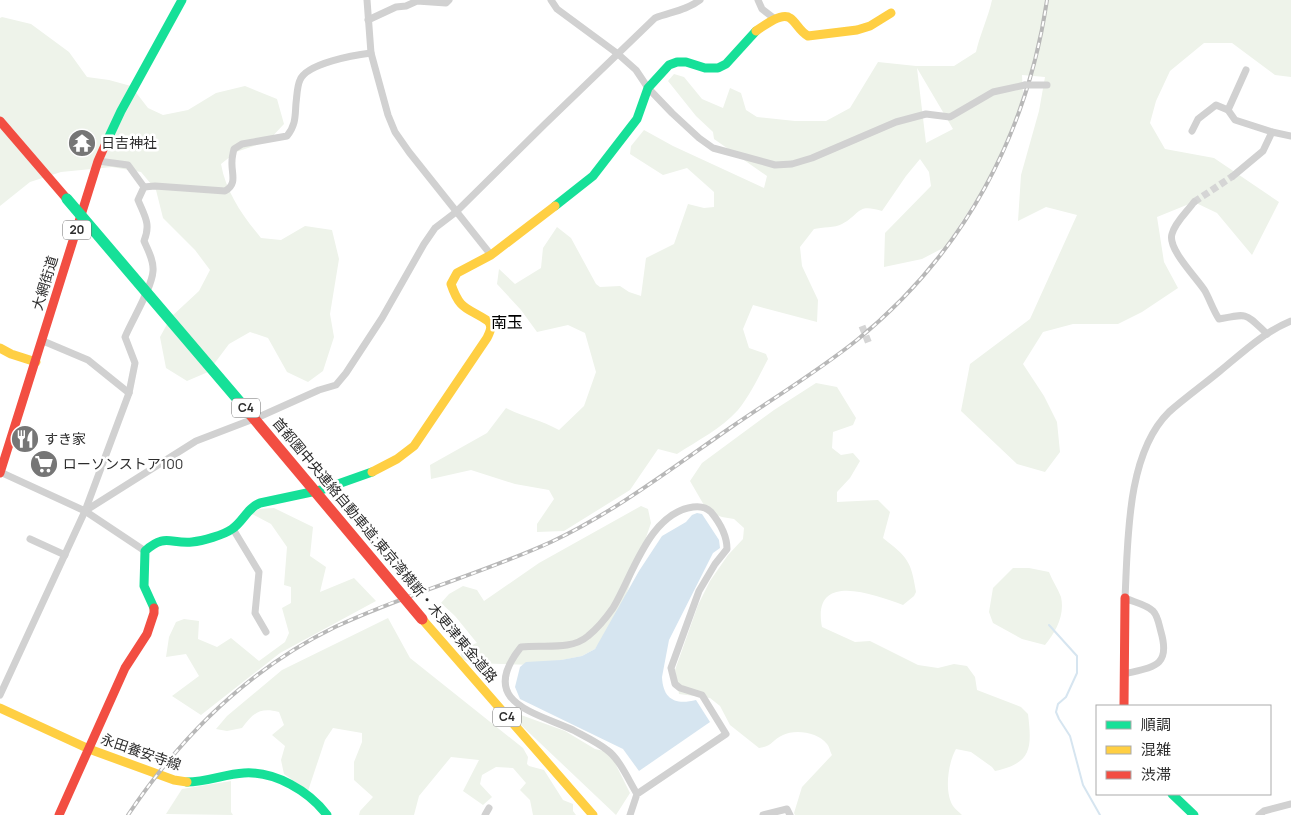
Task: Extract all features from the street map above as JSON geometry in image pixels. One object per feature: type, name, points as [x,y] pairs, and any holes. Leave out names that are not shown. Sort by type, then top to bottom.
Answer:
[{"type":"main road","name":"大網街道","points":[[0,472],[3,454],[43,341],[98,161],[121,112],[182,0]]},
{"type":"main road","points":[[59,815],[125,668],[147,634],[154,608],[144,586],[145,551],[155,542],[166,540],[191,542],[233,529],[253,506],[328,490],[350,482],[402,457],[414,446],[487,338],[491,329],[490,323],[484,317],[472,314],[455,298],[451,284],[456,273],[491,255],[593,176],[637,119],[648,88],[669,66],[677,62],[686,62],[705,68],[718,68],[726,64],[754,32],[775,19],[790,18],[801,32],[808,36],[857,30],[870,26],[891,13]]},
{"type":"main road","name":"首都圏中央連絡自動車道;東京湾横断・木更津東金道路","points":[[0,121],[302,475],[422,619],[594,815]]},
{"type":"main road","points":[[0,348],[11,354],[36,362]]},
{"type":"main road","points":[[1124,705],[1125,598]]},
{"type":"main road","name":"永田養安寺線","points":[[0,708],[89,749],[174,780],[187,783],[200,782],[243,773],[257,773],[268,776],[295,787],[319,803],[327,815]]},
{"type":"main road","points":[[1173,795],[1194,815]]},
{"type":"street","points":[[367,0],[371,53],[388,115],[395,132],[491,255]]},
{"type":"street","points":[[368,20],[396,7],[406,6],[417,1],[446,3],[449,0]]},
{"type":"street","points":[[551,0],[557,9],[618,54],[636,70],[648,88],[680,122],[713,148],[782,166],[812,158],[896,122],[926,114],[950,117],[993,92],[1025,85],[1046,85]]},
{"type":"street","points":[[85,511],[196,441],[261,416],[319,390],[336,385],[382,318],[435,228],[456,212],[655,18],[687,9],[700,0]]},
{"type":"street","points":[[758,0],[762,9],[775,19]]},
{"type":"street","points":[[144,187],[155,186],[225,191],[229,189],[234,178],[232,161],[234,149],[242,144],[287,136],[293,128],[300,79],[310,70],[324,64],[351,56],[371,53]]},
{"type":"street","points":[[1228,110],[1246,70]]},
{"type":"street","points":[[1192,131],[1198,118],[1216,105],[1228,110],[1235,120],[1291,136]]},
{"type":"street","points":[[1233,176],[1263,152],[1272,132]]},
{"type":"street","points":[[98,161],[128,165],[144,187]]},
{"type":"street","points":[[0,695],[85,511],[129,393],[135,363],[125,337],[148,288],[153,272],[151,258],[144,241],[149,230],[148,225],[138,200],[144,187]]},
{"type":"street","points":[[1194,202],[1171,235],[1171,240],[1179,257],[1205,291],[1219,319],[1243,314],[1267,334]]},
{"type":"street","points":[[1124,674],[1149,668],[1159,662],[1164,656],[1165,646],[1157,618],[1153,611],[1125,598],[1132,495],[1150,440],[1169,413],[1277,326],[1291,321]]},
{"type":"street","points":[[43,341],[88,360],[129,393]]},
{"type":"street","points":[[0,472],[85,511],[145,551]]},
{"type":"street","points":[[630,815],[637,794],[726,734],[702,695],[680,688],[675,684],[671,668],[699,591],[715,564],[728,549],[727,538],[713,515],[708,509],[700,506],[678,511],[652,535],[613,608],[601,624],[586,638],[568,644],[521,647],[513,657],[504,680],[510,696],[525,710],[573,730],[610,752],[637,794]]},
{"type":"street","points":[[233,529],[258,572],[255,613],[266,632]]},
{"type":"street","points":[[30,540],[66,555]]},
{"type":"street","points":[[1259,815],[1264,811],[1291,804]]},
{"type":"street","points":[[763,815],[787,809],[790,815]]},
{"type":"shaded area","points":[[992,0],[1291,0],[1291,77],[1275,75],[1232,43],[1204,43],[1170,71],[1156,101],[1150,123],[1165,149],[1214,158],[1279,202],[1252,255],[1217,213],[1194,202],[1157,217],[1164,262],[1178,288],[1142,312],[1118,324],[1073,324],[1043,332],[1023,364],[1044,396],[1057,422],[1060,452],[1045,472],[1017,464],[961,411],[970,364],[1030,319],[1077,215],[1046,207],[1018,221],[1021,175],[1039,111],[1045,77],[1022,75],[1023,93],[1014,127],[990,178],[945,247],[922,259],[884,267],[885,233],[931,186],[929,172],[920,159],[882,211],[863,209],[839,225],[814,229],[800,247],[802,266],[818,300],[817,322],[753,305],[743,329],[749,348],[766,354],[768,359],[746,398],[738,410],[725,423],[677,454],[658,449],[630,490],[564,531],[537,532],[537,524],[554,499],[549,490],[515,484],[471,470],[431,479],[430,465],[487,433],[506,408],[559,430],[584,406],[596,372],[585,333],[568,325],[537,332],[521,310],[497,284],[499,269],[515,284],[541,268],[543,248],[557,227],[571,238],[596,284],[600,287],[620,286],[629,292],[641,296],[646,258],[674,244],[688,204],[704,208],[714,207],[714,192],[687,168],[663,175],[630,154],[631,146],[644,130],[673,146],[764,188],[767,176],[714,139],[713,132],[696,116],[668,81],[674,74],[684,77],[702,99],[723,108],[730,88],[741,93],[746,110],[757,117],[795,121],[826,121],[850,108],[878,62],[916,66],[954,66],[976,52]],"holes":[[[917,68],[953,129],[926,143]]]},
{"type":"shaded area","points":[[0,18],[31,24],[69,52],[87,77],[131,86],[148,108],[163,115],[188,110],[216,93],[245,86],[277,99],[284,124],[268,141],[236,152],[221,164],[231,194],[247,221],[261,238],[281,240],[305,226],[332,230],[339,259],[330,314],[334,337],[323,371],[308,382],[287,372],[268,338],[250,332],[229,344],[208,372],[187,381],[166,368],[160,337],[171,317],[199,291],[210,270],[195,250],[163,218],[156,190],[141,172],[112,167],[61,172],[30,182],[0,206]]},
{"type":"shaded area","points":[[816,383],[837,387],[856,418],[853,425],[833,432],[832,448],[841,455],[853,453],[860,461],[850,478],[837,492],[837,502],[878,500],[890,512],[883,538],[907,560],[916,592],[903,605],[862,593],[835,592],[826,598],[821,609],[822,627],[855,642],[870,641],[918,665],[938,668],[954,664],[967,666],[975,677],[977,690],[1021,707],[1028,714],[1029,745],[1023,758],[1016,764],[995,771],[971,752],[956,749],[949,769],[948,786],[950,800],[962,815],[795,815],[802,787],[832,755],[827,744],[812,734],[794,732],[783,735],[767,746],[759,748],[730,725],[720,706],[710,698],[679,694],[675,670],[698,605],[710,581],[728,555],[743,539],[744,528],[734,519],[708,512],[690,481],[702,463],[774,410]]},
{"type":"shaded area","points":[[641,506],[648,509],[651,523],[619,616],[595,649],[582,656],[536,665],[471,663],[460,658],[462,648],[477,643],[455,616],[441,603],[449,594],[463,586],[477,590],[484,601],[539,563]]},
{"type":"shaded area","points":[[274,508],[313,527],[310,556],[326,567],[320,592],[354,578],[376,601],[280,653],[201,715],[172,696],[199,676],[186,654],[166,657],[169,637],[176,622],[184,619],[199,621],[198,639],[217,647],[231,638],[259,661],[285,642],[289,633],[282,608],[291,603],[291,587],[284,585],[287,547],[271,524],[252,514],[259,509]]},
{"type":"shaded area","points":[[697,513],[702,514],[719,540],[720,548],[713,553],[669,640],[662,677],[668,696],[682,702],[696,700],[710,722],[639,771],[623,749],[520,699],[515,687],[520,667],[526,662],[561,660],[582,656],[595,649],[639,571],[662,536]]},
{"type":"shaded area","points":[[1013,568],[1029,568],[1049,572],[1060,594],[1062,604],[1061,617],[1053,635],[1045,645],[1022,639],[993,623],[989,612],[993,588]]},
{"type":"shaded area","points":[[388,618],[410,658],[523,748],[528,757],[527,764],[544,770],[563,800],[573,804],[573,811],[576,815],[533,815],[530,800],[520,790],[526,783],[513,768],[496,767],[482,775],[480,784],[492,797],[483,805],[463,791],[479,760],[451,757],[419,796],[414,815],[359,815],[360,811],[373,797],[354,780],[354,762],[362,742],[362,733],[333,728],[325,740],[308,791],[284,774],[281,760],[285,746],[272,735],[284,725],[279,712],[267,710],[258,712],[242,728],[227,731],[216,729],[227,716],[282,670]]},
{"type":"shaded area","points":[[507,710],[565,731],[595,749],[613,753],[617,767],[630,793],[616,815],[520,724]]},
{"type":"shaded area","points":[[231,781],[231,812],[233,815],[166,814],[182,789]]},
{"type":"waterway","points":[[1049,625],[1077,656],[1077,673],[1066,697],[1058,704],[1056,712],[1070,736],[1083,785],[1100,815]]},
{"type":"tunnel","points":[[1194,202],[1233,176]]},
{"type":"tunnel","points":[[862,326],[869,344]]},
{"type":"railway","points":[[128,815],[171,758],[194,732],[219,707],[274,663],[335,627],[362,615],[498,564],[575,530],[643,489],[857,340],[895,306],[929,269],[959,230],[985,188],[1006,144],[1024,98],[1037,50],[1047,0]]},
{"type":"traffic: fast","points":[[106,143],[121,111],[182,0]]},
{"type":"traffic: fast","points":[[555,206],[593,176],[637,119],[648,88],[669,65],[677,62],[686,62],[705,68],[718,68],[726,64],[756,31]]},
{"type":"traffic: fast","points":[[67,199],[251,415]]},
{"type":"traffic: fast","points":[[154,608],[144,586],[145,551],[158,542],[168,540],[192,542],[207,539],[236,526],[252,508],[260,503],[321,490],[372,472]]},
{"type":"traffic: fast","points":[[187,782],[244,773],[268,775],[301,791],[320,806],[327,815]]},
{"type":"traffic: fast","points":[[1173,795],[1194,815]]},
{"type":"traffic: slow","points":[[756,31],[773,20],[782,17],[790,18],[808,36],[857,30],[870,26],[891,13]]},
{"type":"traffic: slow","points":[[372,472],[397,459],[414,446],[489,334],[490,323],[461,304],[454,293],[451,284],[457,273],[491,255],[555,206]]},
{"type":"traffic: slow","points":[[0,348],[11,354],[36,362]]},
{"type":"traffic: slow","points":[[422,619],[593,815]]},
{"type":"traffic: slow","points":[[0,708],[89,749],[174,780],[187,782]]},
{"type":"traffic: jam","points":[[0,121],[67,199]]},
{"type":"traffic: jam","points":[[0,473],[98,161],[106,143]]},
{"type":"traffic: jam","points":[[251,415],[422,619]]},
{"type":"traffic: jam","points":[[1124,705],[1125,598]]},
{"type":"traffic: jam","points":[[59,815],[125,668],[147,634],[154,608]]},
{"type":"place","name":"日吉神社","points":[[82,143]]},
{"type":"place","name":"すき家","points":[[25,439]]},
{"type":"place","name":"ローソンストア100","points":[[44,464]]},
{"type":"district","name":"南玉","points":[[507,322]]}]
